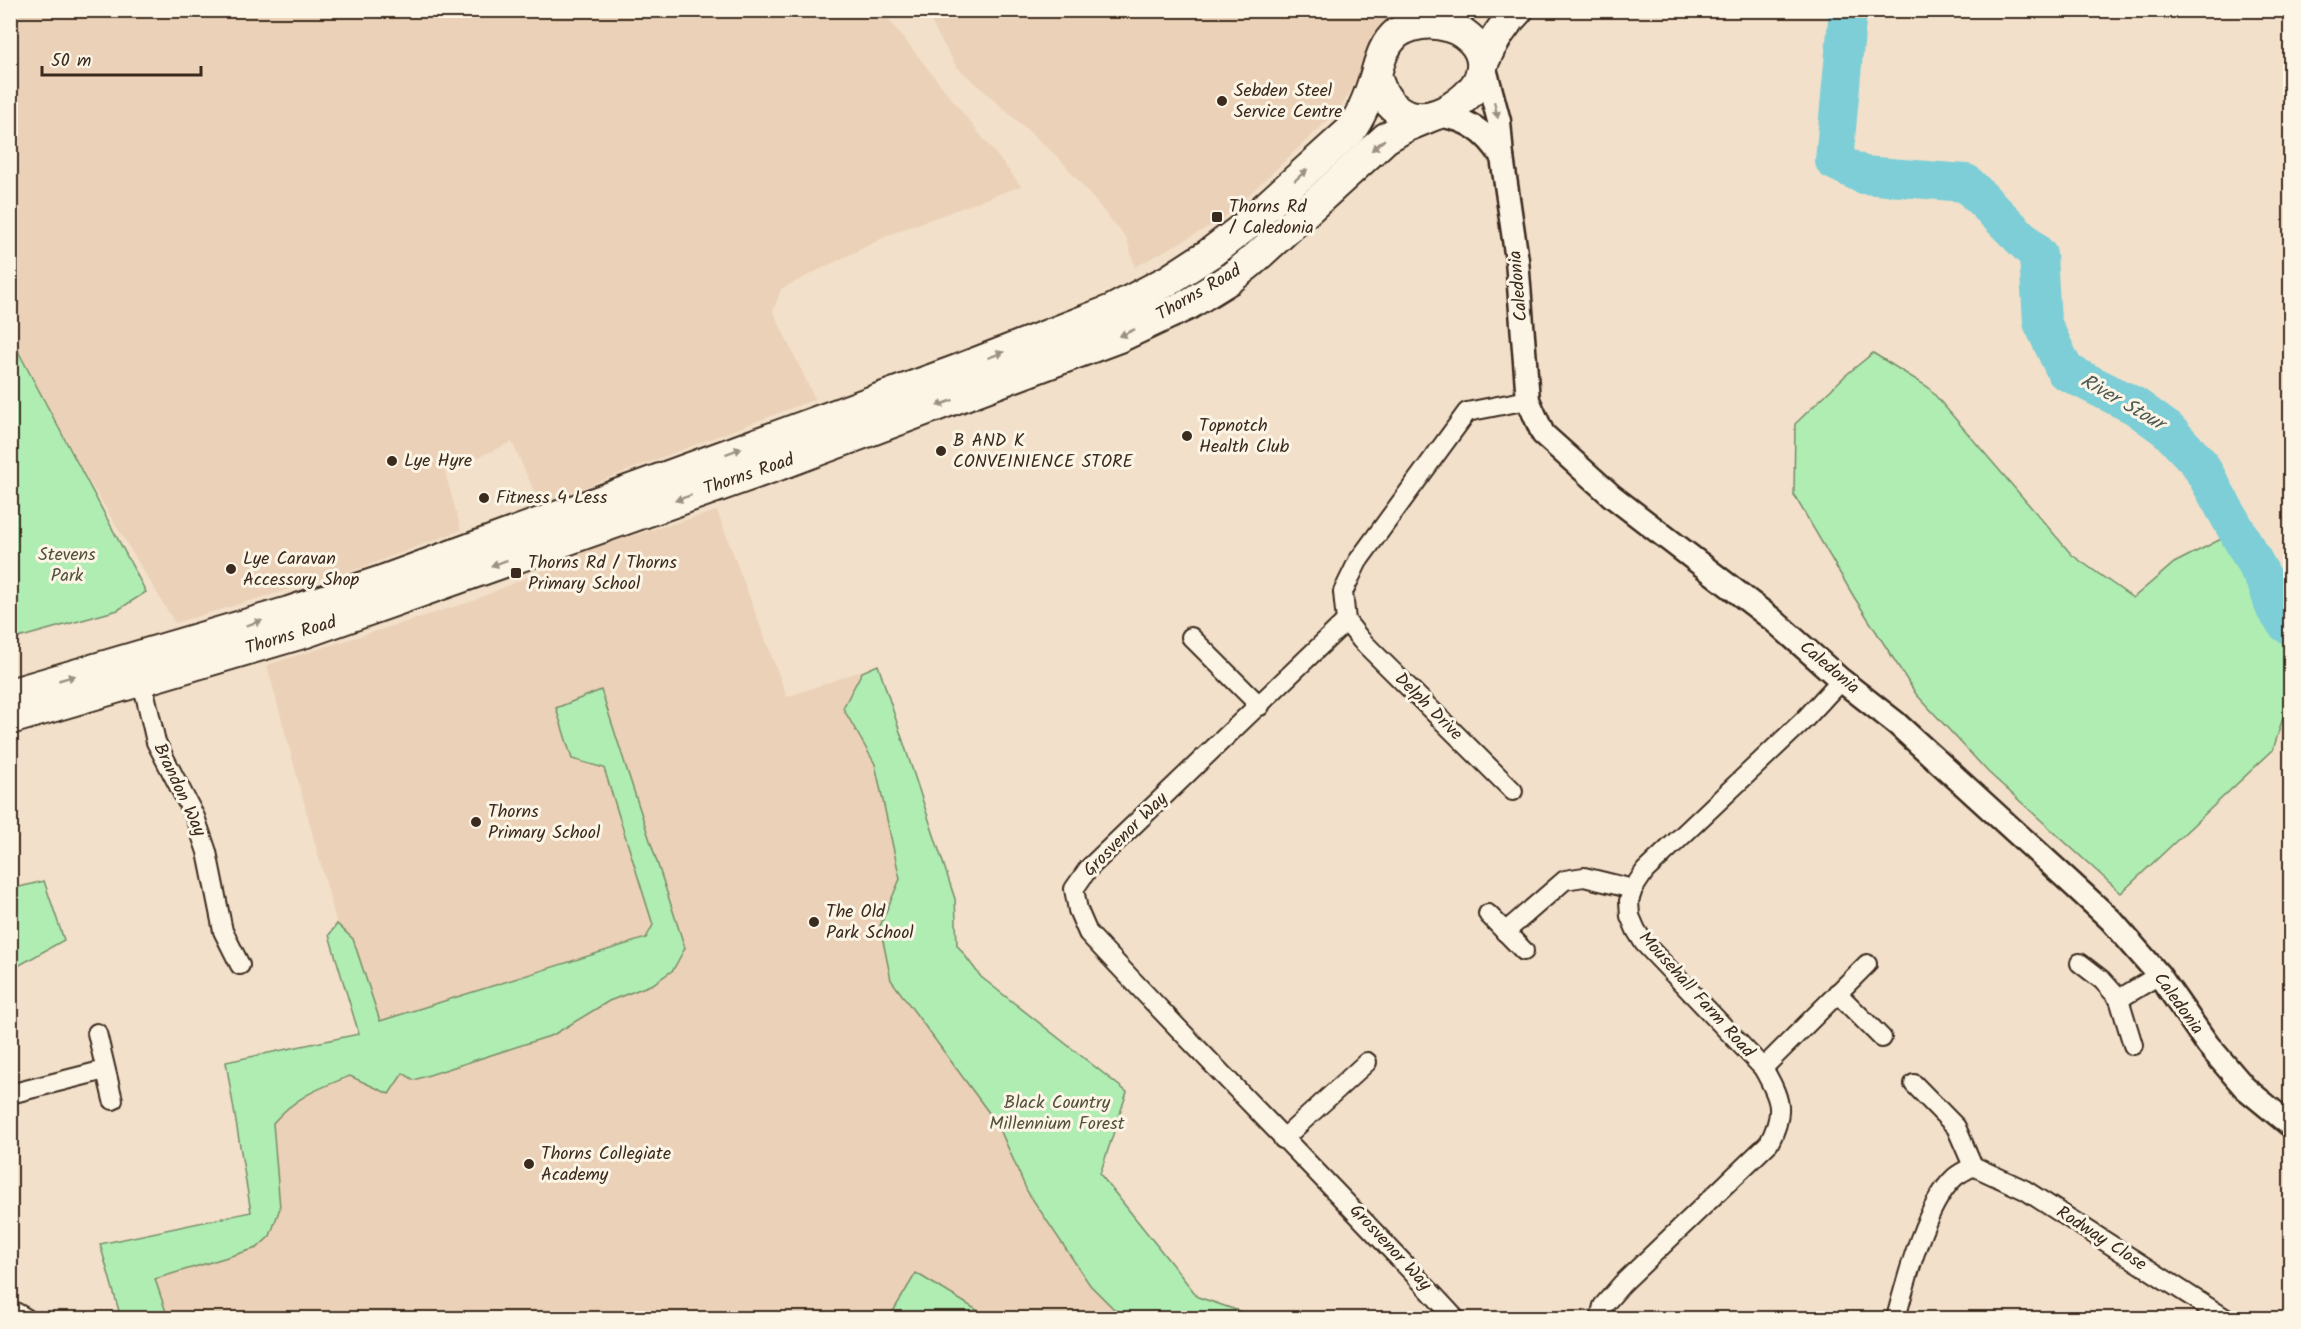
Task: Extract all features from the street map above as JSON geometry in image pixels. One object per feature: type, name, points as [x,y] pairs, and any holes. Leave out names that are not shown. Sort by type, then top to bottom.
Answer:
[{"type":"highway","points":[[1483,64],[1478,46],[1462,28],[1432,14],[1409,24],[1395,34],[1385,47],[1376,75],[1379,89],[1386,101],[1398,111],[1414,117],[1433,116],[1464,97],[1475,85],[1482,74],[1483,64],[1493,41],[1518,10]]},
{"type":"highway","name":"Thorns Road","points":[[10,694],[289,612],[379,582],[955,371],[1112,310],[1169,280],[1243,228],[1350,131],[1365,104],[1376,75]]},
{"type":"highway","name":"Thorns Road","points":[[10,719],[306,632],[781,464],[1119,337],[1189,304],[1231,278],[1386,138],[1405,127],[1433,116]]},
{"type":"street","name":"Caledonia","points":[[1483,64],[1499,121],[1502,157],[1518,260],[1528,400],[1542,434],[1564,456],[1630,511],[1772,619],[1896,723],[2069,881],[2111,920],[2158,975],[2208,1045],[2245,1088],[2290,1125]]},
{"type":"street","points":[[1433,116],[1452,117],[1477,128],[1502,157]]},
{"type":"street","points":[[1346,621],[1343,592],[1358,561],[1467,412],[1528,400]]},
{"type":"street","name":"Grosvenor Way","points":[[1346,621],[1088,869],[1074,890],[1077,910],[1088,933],[1283,1139],[1371,1227],[1455,1318]]},
{"type":"street","name":"Delph Drive","points":[[1346,621],[1361,640],[1512,791]]},
{"type":"street","points":[[1191,637],[1260,706]]},
{"type":"street","name":"Mousehall Farm Road","points":[[1600,1318],[1603,1306],[1622,1284],[1769,1143],[1780,1119],[1780,1105],[1776,1090],[1762,1068],[1644,944],[1630,916],[1629,900],[1645,871],[1842,680]]},
{"type":"street","name":"Brandon Way","points":[[142,681],[156,742],[195,817],[207,852],[223,931],[240,965]]},
{"type":"street","points":[[1505,932],[1565,879],[1584,877],[1634,889]]},
{"type":"street","points":[[1488,914],[1524,951]]},
{"type":"street","points":[[2079,963],[2102,980],[2119,999],[2133,1045]]},
{"type":"street","points":[[1762,1068],[1867,964]]},
{"type":"street","points":[[2119,999],[2158,975]]},
{"type":"street","points":[[1837,993],[1882,1038]]},
{"type":"street","points":[[97,1033],[113,1100]]},
{"type":"street","points":[[1283,1139],[1367,1062]]},
{"type":"street","points":[[10,1094],[105,1070]]},
{"type":"street","points":[[1896,1318],[1913,1257],[1935,1205],[1954,1179],[1974,1166],[1956,1127],[1914,1084]]},
{"type":"street","name":"Rodway Close","points":[[1974,1166],[2025,1190],[2225,1318]]},
{"type":"street","points":[[10,1309],[27,1318]]},
{"type":"shaded area","points":[[10,11],[882,11],[1021,186],[893,233],[781,289],[773,311],[815,399],[540,504],[512,442],[445,472],[461,530],[358,569],[175,623],[82,469],[11,338]]},
{"type":"shaded area","points":[[926,11],[1433,11],[1380,36],[1341,108],[1223,219],[1135,267],[1127,239],[1060,159],[957,67]]},
{"type":"shaded area","points":[[717,511],[787,697],[878,665],[955,899],[957,945],[981,977],[1127,1092],[1100,1174],[1198,1297],[1254,1318],[121,1318],[100,1244],[251,1212],[226,1062],[366,1032],[267,665],[473,601],[600,545]]},
{"type":"green space","name":"Stevens Park","points":[[11,338],[146,592],[118,610],[11,640]]},
{"type":"green space","points":[[1873,353],[1928,387],[2072,555],[2133,598],[2174,563],[2237,531],[2285,623],[2290,646],[2290,695],[2273,750],[2121,893],[1988,772],[1916,694],[1854,597],[1794,495],[1795,424],[1846,375]]},
{"type":"green space","name":"Black Country Millennium Forest","points":[[878,665],[955,899],[957,945],[981,977],[1127,1092],[1100,1174],[1198,1297],[1260,1318],[1123,1318],[1090,1285],[1027,1191],[998,1125],[891,980],[880,926],[900,879],[875,764],[843,708],[862,672]]},
{"type":"green space","points":[[601,690],[685,948],[673,970],[653,984],[609,1001],[553,1035],[414,1080],[403,1073],[389,1094],[350,1076],[318,1089],[299,1100],[273,1123],[280,1208],[270,1236],[257,1248],[155,1279],[168,1318],[121,1318],[100,1244],[251,1212],[226,1062],[359,1034],[329,935],[337,924],[353,939],[380,1021],[646,938],[653,925],[604,768],[572,759],[556,708]]},
{"type":"green space","points":[[44,881],[64,940],[11,970],[11,889]]},
{"type":"green space","points":[[916,1273],[990,1318],[889,1318]]},
{"type":"waterway","name":"River Stour","points":[[1848,10],[1834,161],[1863,175],[1966,183],[2038,255],[2042,322],[2065,371],[2135,406],[2168,430],[2199,463],[2266,583],[2275,609],[2290,626]]},
{"type":"place","name":"Sebden Steel Service Centre","points":[[1222,101]]},
{"type":"place","name":"Thorns Rd / Caledonia","points":[[1217,217]]},
{"type":"place","name":"Topnotch Health Club","points":[[1187,436]]},
{"type":"place","name":"B AND K CONVEINIENCE STORE","points":[[941,451]]},
{"type":"place","name":"Lye Hyre","points":[[392,461]]},
{"type":"place","name":"Fitness 4 Less","points":[[484,498]]},
{"type":"place","name":"Lye Caravan Accessory Shop","points":[[231,569]]},
{"type":"place","name":"Thorns Rd / Thorns Primary School","points":[[516,573]]},
{"type":"place","name":"Thorns Primary School","points":[[476,822]]},
{"type":"place","name":"The Old Park School","points":[[814,922]]},
{"type":"place","name":"Thorns Collegiate Academy","points":[[529,1164]]}]
